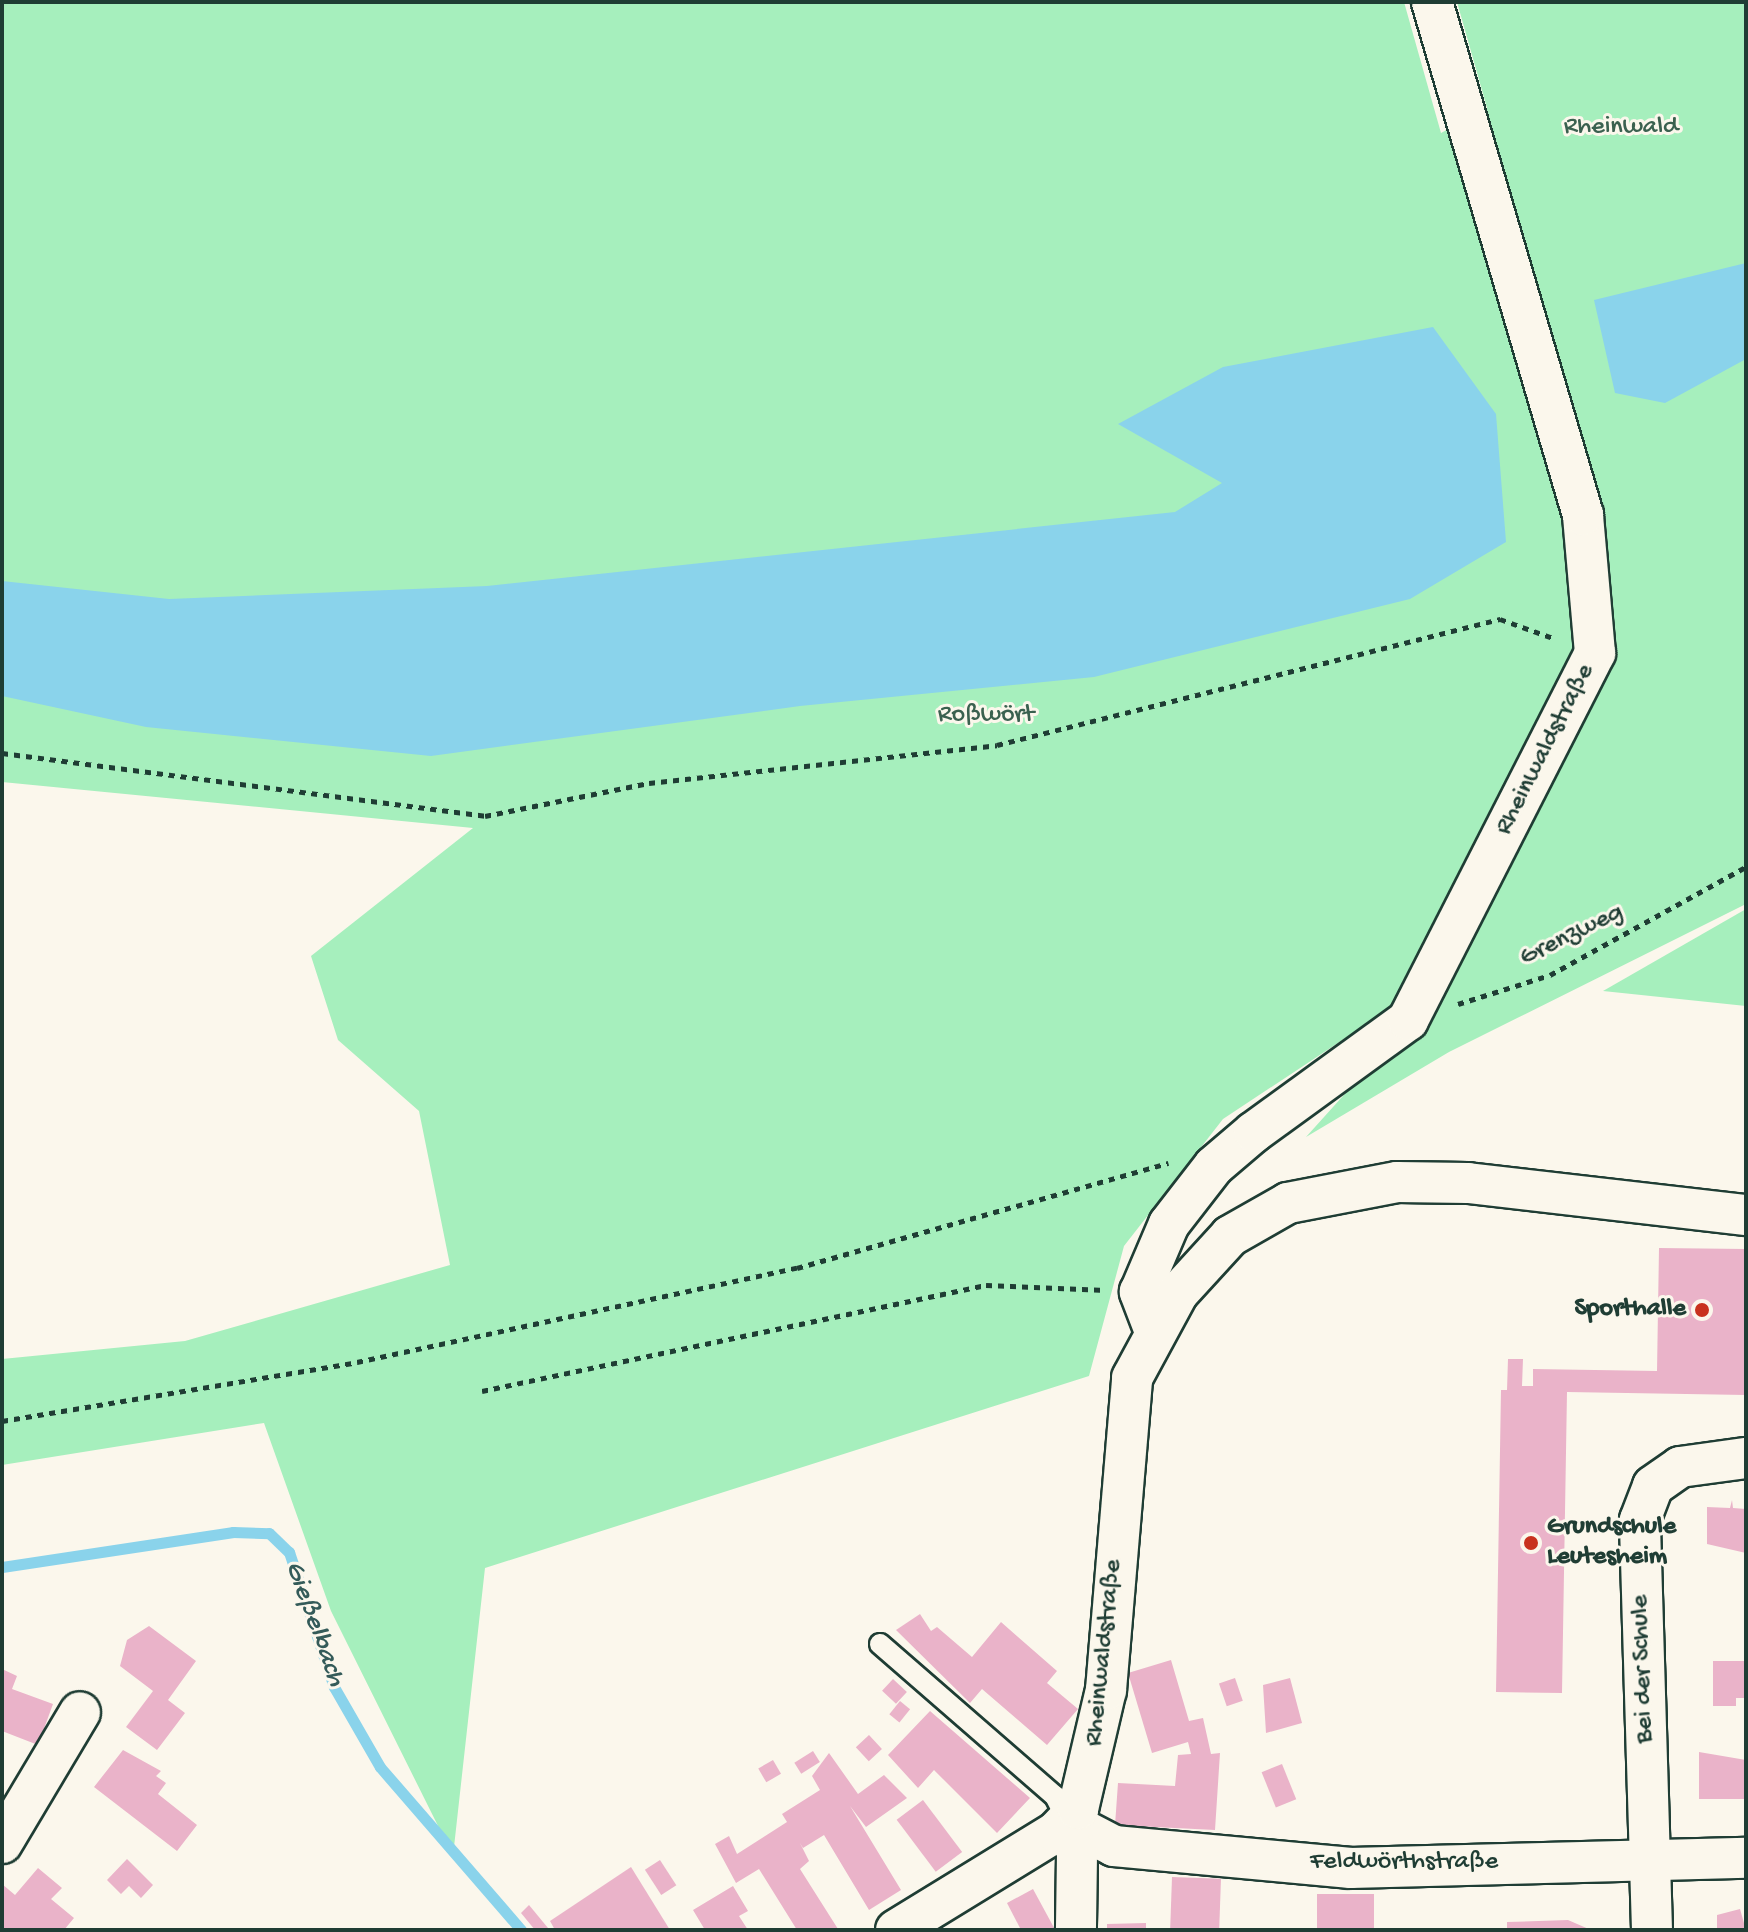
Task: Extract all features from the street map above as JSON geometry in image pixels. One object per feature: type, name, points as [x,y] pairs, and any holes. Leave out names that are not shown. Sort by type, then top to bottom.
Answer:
[{"type":"street","name":"Rheinwaldstraße","points":[[1140,1292],[1169,1224],[1214,1166],[1408,1020],[1595,653],[1583,515],[1432,2]]},
{"type":"street","name":"Rheinwaldstraße","points":[[1068,1822],[1098,1743],[1125,1413],[1154,1329],[1230,1236],[1288,1203],[1372,1184],[1507,1188],[1746,1215]]},
{"type":"street","points":[[1140,1292],[1154,1329]]},
{"type":"street","name":"Bei der Schule","points":[[1652,1930],[1643,1503],[1680,1467],[1746,1458]]},
{"type":"street","points":[[2,1843],[80,1712]]},
{"type":"street","points":[[896,1930],[1068,1822],[1077,1854],[1076,1930]]},
{"type":"street","name":"Feldwörthstraße","points":[[1068,1822],[1114,1846],[1351,1868],[1746,1858]]},
{"type":"lane","points":[[880,1644],[1055,1796],[1068,1822]]},
{"type":"path","points":[[2,753],[485,816],[649,783],[997,745],[1500,619],[1595,653]]},
{"type":"path","name":"Grenzweg","points":[[1408,1020],[1550,975],[1746,867]]},
{"type":"path","points":[[2,1421],[357,1362],[797,1268],[1183,1157]]},
{"type":"path","points":[[482,1391],[986,1285],[1140,1292]]},
{"type":"green space","name":"Roßwört","points":[[2,2],[1404,2],[1441,133],[1487,108],[1457,2],[1746,2],[1746,904],[1449,1052],[1306,1137],[1433,996],[1365,1025],[1223,1119],[1124,1246],[1089,1376],[485,1568],[453,1856],[331,1611],[264,1423],[2,1465],[2,1359],[185,1341],[450,1265],[419,1111],[338,1040],[311,956],[473,828],[2,782]]},
{"type":"green space","points":[[1746,909],[1746,1006],[1603,991]]},
{"type":"water","points":[[1746,263],[1746,359],[1665,403],[1615,393],[1594,300]]},
{"type":"water","points":[[1433,327],[1496,414],[1506,542],[1410,599],[1094,677],[800,706],[431,756],[146,727],[2,696],[2,581],[169,599],[487,586],[1175,512],[1222,483],[1118,424],[1223,367]]},
{"type":"building","name":"Grundschule Leutesheim","points":[[1659,1248],[1746,1249],[1746,1395],[1567,1392],[1562,1693],[1496,1692],[1501,1390],[1507,1390],[1508,1359],[1523,1359],[1522,1386],[1533,1386],[1533,1369],[1657,1371]]},
{"type":"building","points":[[1732,1500],[1733,1508],[1746,1509],[1746,1553],[1707,1544],[1707,1507],[1730,1508]]},
{"type":"building","points":[[920,1614],[931,1631],[937,1627],[972,1657],[1001,1622],[1057,1671],[1047,1683],[1078,1709],[1047,1745],[982,1689],[970,1703],[896,1630]]},
{"type":"building","points":[[149,1626],[196,1661],[168,1700],[185,1713],[157,1750],[126,1727],[153,1691],[120,1666],[127,1640]]},
{"type":"building","points":[[1171,1660],[1189,1721],[1203,1718],[1211,1754],[1220,1753],[1215,1830],[1115,1825],[1118,1783],[1175,1786],[1178,1755],[1191,1754],[1188,1742],[1152,1753],[1128,1673]]},
{"type":"building","points":[[1713,1661],[1746,1661],[1746,1698],[1736,1698],[1736,1706],[1713,1706]]},
{"type":"building","points":[[2,1669],[17,1676],[12,1689],[53,1704],[38,1745],[2,1731]]},
{"type":"building","points":[[1235,1678],[1243,1701],[1227,1706],[1219,1684]]},
{"type":"building","points":[[1290,1678],[1302,1723],[1266,1733],[1263,1685]]},
{"type":"building","points":[[893,1679],[907,1692],[896,1704],[882,1691]]},
{"type":"building","points":[[900,1701],[910,1709],[899,1722],[889,1714]]},
{"type":"building","points":[[930,1711],[1030,1798],[997,1833],[934,1770],[918,1788],[888,1755]]},
{"type":"building","points":[[869,1735],[882,1749],[869,1761],[856,1747]]},
{"type":"building","points":[[123,1750],[161,1771],[156,1776],[166,1783],[158,1794],[197,1825],[177,1851],[94,1787]]},
{"type":"building","points":[[813,1751],[820,1762],[801,1774],[794,1763]]},
{"type":"building","points":[[1699,1752],[1746,1760],[1746,1799],[1699,1799]]},
{"type":"building","points":[[829,1753],[858,1794],[884,1775],[907,1798],[866,1827],[850,1806],[901,1890],[869,1910],[824,1835],[803,1848],[800,1843],[809,1861],[800,1869],[838,1929],[797,1930],[759,1869],[736,1883],[715,1844],[729,1836],[737,1854],[787,1822],[782,1814],[820,1790],[812,1776]]},
{"type":"building","points":[[773,1760],[781,1774],[766,1782],[758,1768]]},
{"type":"building","points":[[1282,1764],[1296,1799],[1276,1807],[1262,1772]]},
{"type":"building","points":[[923,1800],[962,1852],[936,1872],[897,1820]]},
{"type":"building","points":[[127,1859],[153,1885],[141,1898],[129,1886],[121,1894],[107,1880]]},
{"type":"building","points":[[660,1860],[676,1885],[661,1895],[645,1870]]},
{"type":"building","points":[[631,1867],[670,1930],[555,1930],[550,1921]]},
{"type":"building","points":[[38,1868],[62,1888],[51,1899],[74,1918],[64,1930],[2,1930],[2,1884],[15,1895]]},
{"type":"building","points":[[1172,1877],[1221,1879],[1219,1930],[1170,1930]]},
{"type":"building","points":[[733,1886],[748,1911],[739,1916],[748,1930],[705,1930],[693,1910]]},
{"type":"building","points":[[1033,1889],[1055,1930],[1021,1930],[1007,1903]]},
{"type":"building","points":[[1317,1894],[1374,1894],[1374,1930],[1317,1930]]},
{"type":"building","points":[[529,1905],[548,1928],[535,1930],[521,1913]]},
{"type":"building","points":[[1740,1909],[1746,1930],[1717,1930],[1717,1915]]},
{"type":"building","points":[[1568,1920],[1591,1930],[1507,1930],[1507,1922]]},
{"type":"building","points":[[1146,1923],[1146,1930],[1107,1930],[1107,1924]]},
{"type":"waterway","name":"Gießelbach","points":[[2,1567],[233,1532],[269,1533],[289,1552],[334,1687],[380,1767],[521,1930]]},
{"type":"place","name":"Sporthalle","points":[[1702,1310]]},
{"type":"place","name":"Grundschule Leutesheim","points":[[1531,1543]]},
{"type":"park label","name":"Rheinwald","points":[[1621,128]]}]
